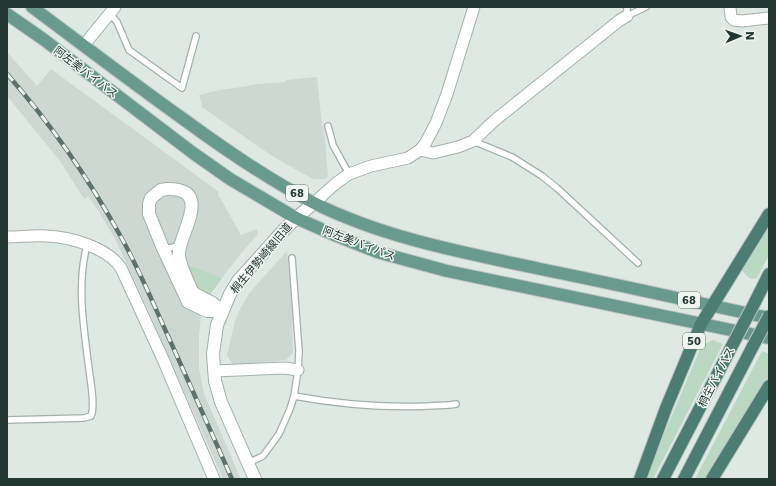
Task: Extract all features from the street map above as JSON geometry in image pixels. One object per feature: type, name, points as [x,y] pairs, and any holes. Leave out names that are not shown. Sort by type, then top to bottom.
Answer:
[{"type":"highway","name":"50","points":[[640,479],[666,408],[702,324],[769,214]]},
{"type":"highway","name":"桐生バイパス","points":[[663,479],[769,274]]},
{"type":"highway","name":"桐生バイパス","points":[[684,479],[769,317]]},
{"type":"highway","points":[[712,479],[769,386]]},
{"type":"main road","name":"阿左美バイパス","points":[[32,7],[122,75],[235,156],[314,202],[371,226],[452,250],[769,317]]},
{"type":"main road","name":"阿左美バイパス","points":[[7,14],[43,39],[230,179],[296,218],[337,236],[378,252],[447,271],[769,338]]},
{"type":"street","points":[[314,202],[349,174],[366,168],[408,158],[420,150],[427,141],[436,123],[447,94],[474,7]]},
{"type":"street","points":[[730,7],[731,17],[734,20],[742,21],[769,18]]},
{"type":"street","points":[[84,45],[112,10]]},
{"type":"street","points":[[420,150],[433,153],[473,141],[495,120],[620,20],[627,12]]},
{"type":"street","points":[[175,189],[188,195],[192,213],[181,244],[179,258],[192,291],[211,302],[222,311],[207,311],[188,302],[150,219],[149,204],[151,198],[160,190],[175,189]]},
{"type":"street","name":"桐生伊勢崎線旧道","points":[[255,479],[221,402],[214,371],[215,338],[222,311],[238,281],[296,218],[314,202]]},
{"type":"street","points":[[7,237],[51,236],[72,240],[87,245],[112,257],[121,268],[162,357],[214,479]]},
{"type":"street","points":[[214,371],[285,368],[298,370]]},
{"type":"lane","points":[[627,12],[636,13],[646,7]]},
{"type":"lane","points":[[112,10],[129,50],[182,88],[196,36]]},
{"type":"lane","points":[[328,126],[333,145],[349,174]]},
{"type":"lane","points":[[473,141],[512,157],[537,172],[557,188],[638,263]]},
{"type":"lane","points":[[162,246],[168,248],[181,244]]},
{"type":"lane","points":[[7,420],[84,418],[92,416],[93,406],[81,281],[83,261],[87,245]]},
{"type":"lane","points":[[248,463],[263,456],[279,434],[294,396],[299,351],[292,258]]},
{"type":"lane","points":[[294,396],[362,406],[456,404]]},
{"type":"shaded area","points":[[7,52],[37,86],[51,69],[219,192],[218,194],[241,235],[257,229],[258,234],[238,257],[211,293],[201,315],[199,336],[199,368],[204,394],[241,479],[223,479],[150,314],[115,239],[99,212],[88,196],[84,199],[60,161],[7,96]]},
{"type":"shaded area","points":[[317,77],[322,126],[324,127],[328,176],[325,179],[313,179],[277,159],[256,145],[202,107],[199,95],[249,85],[285,82],[286,80]]},
{"type":"shaded area","points":[[287,251],[292,304],[293,353],[286,360],[233,365],[227,355],[235,321],[241,307],[250,292]]},
{"type":"green space","points":[[769,225],[769,255],[757,278],[752,279],[746,276],[742,270]]},
{"type":"green space","points":[[186,264],[222,278],[210,295],[198,290]]},
{"type":"green space","points":[[713,340],[723,344],[653,479],[645,479],[703,342],[707,343]]},
{"type":"green space","points":[[762,351],[769,354],[769,379],[707,479],[695,479]]},
{"type":"railway","points":[[7,74],[54,132],[109,215],[146,286],[232,479]]}]
